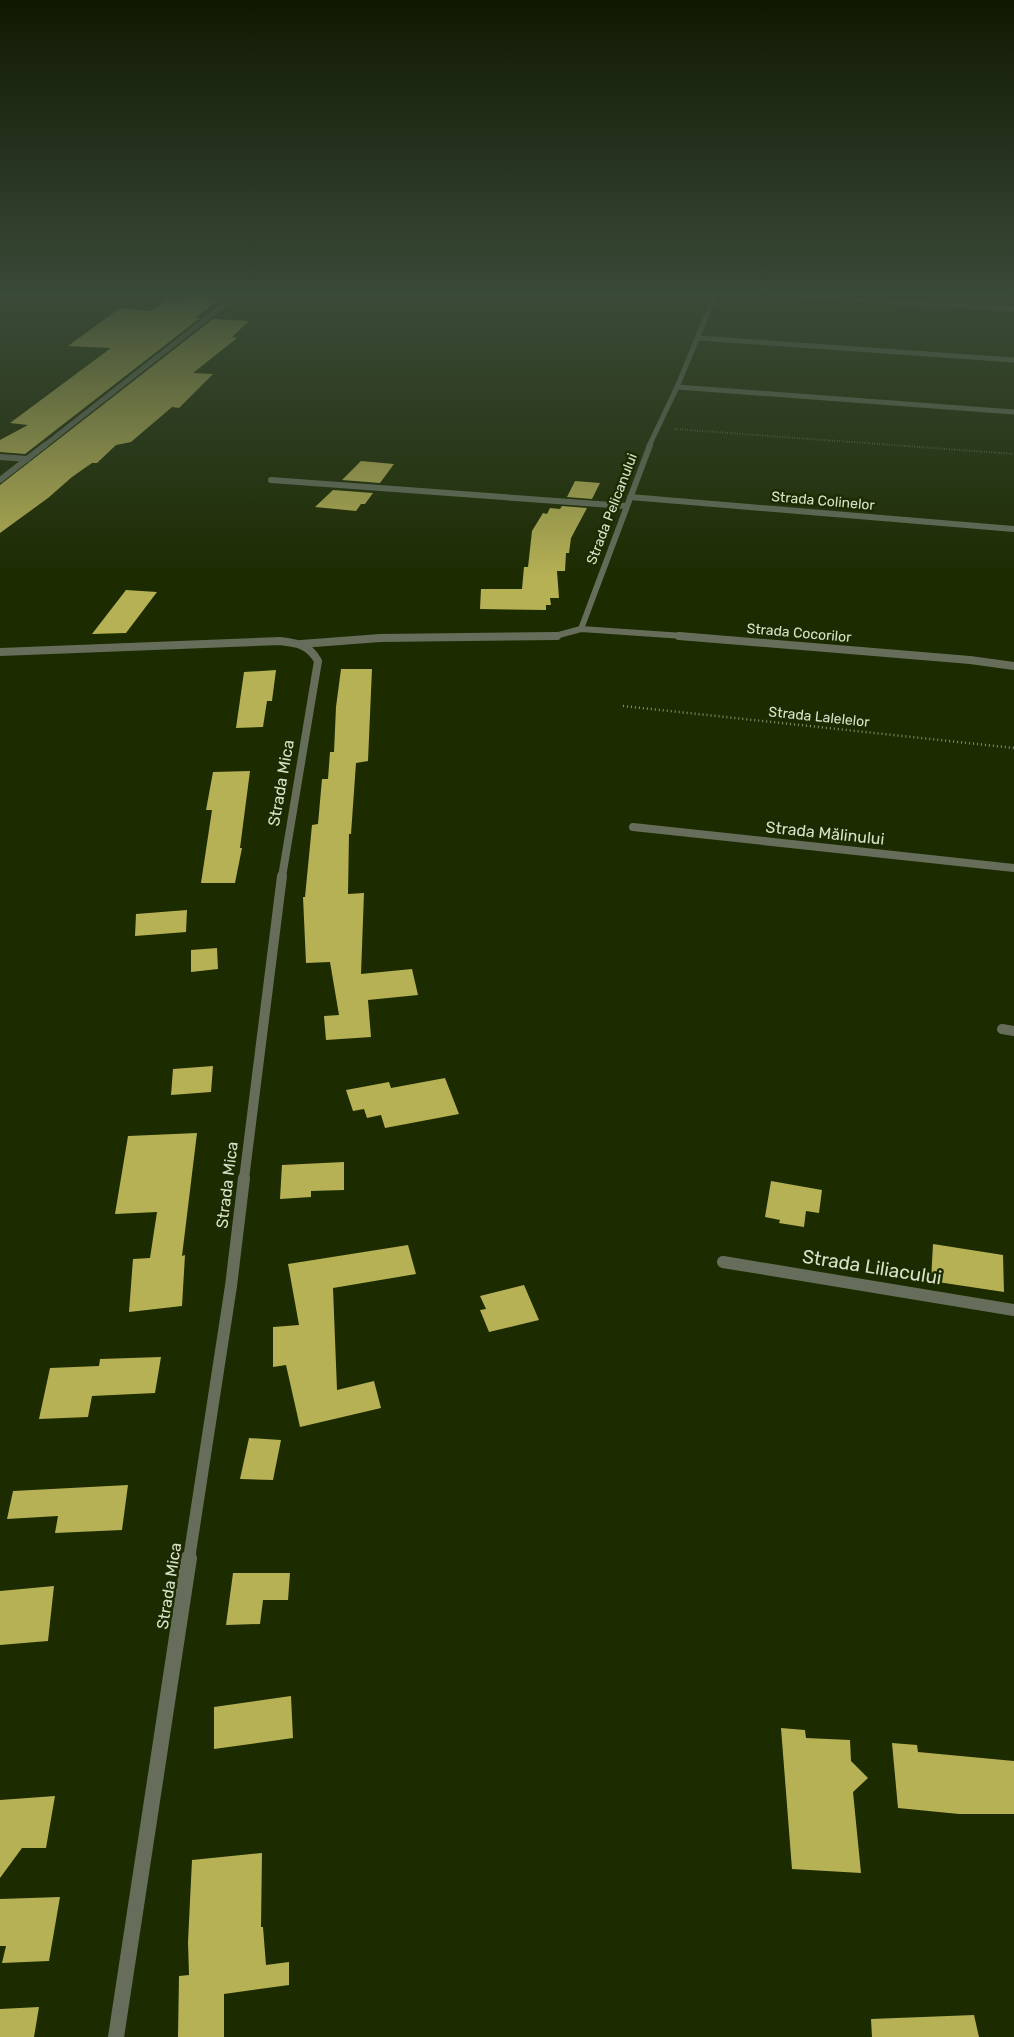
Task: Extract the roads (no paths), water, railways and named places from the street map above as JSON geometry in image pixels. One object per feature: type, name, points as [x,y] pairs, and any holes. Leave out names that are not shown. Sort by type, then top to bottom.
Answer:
[{"type":"street","points":[[0,480],[118,388]]},
{"type":"street","name":"Strada Pelicanului","points":[[581,629],[625,506],[656,428],[677,388]]},
{"type":"street","points":[[692,388],[1014,412]]},
{"type":"street","points":[[0,457],[27,459]]},
{"type":"street","points":[[272,480],[625,506]]},
{"type":"street","name":"Strada Colinelor","points":[[630,497],[1014,530]]},
{"type":"street","points":[[0,652],[280,641],[301,644],[380,638],[555,636],[581,629]]},
{"type":"street","name":"Strada Cocorilor","points":[[581,629],[701,637],[970,660],[1014,666]]},
{"type":"street","name":"Strada Mica","points":[[116,2037],[231,1286],[279,893],[318,661],[313,650],[301,644]]},
{"type":"street","name":"Strada Mălinului","points":[[633,827],[1014,868]]},
{"type":"street","points":[[1002,1029],[1014,1030]]},
{"type":"street","name":"Strada Liliacului","points":[[723,1262],[1014,1310]]}]
